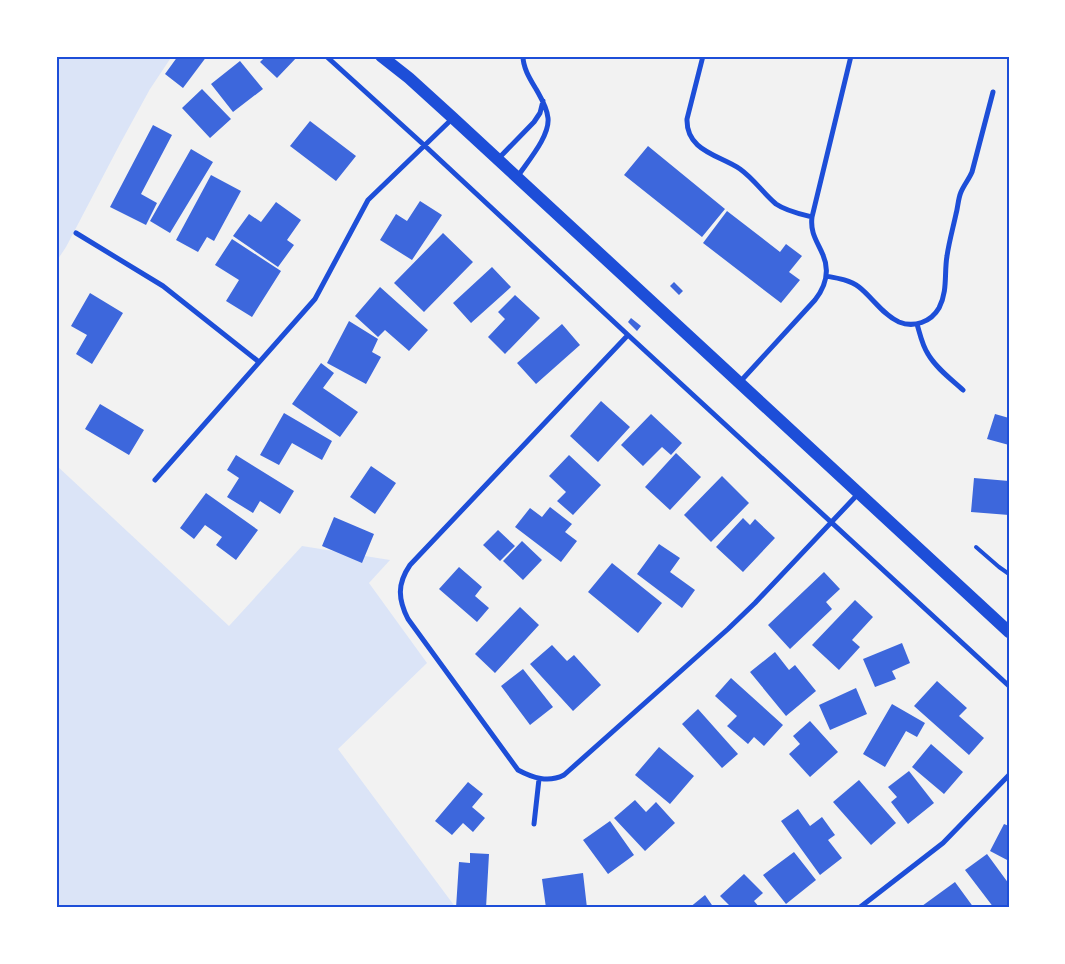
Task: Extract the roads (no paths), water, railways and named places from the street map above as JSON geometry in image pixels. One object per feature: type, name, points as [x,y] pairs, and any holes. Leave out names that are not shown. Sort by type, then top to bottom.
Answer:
[{"type":"main road","points":[[381,56],[409,78],[453,118],[1009,632]]},
{"type":"main road","points":[[394,56],[409,78]]},
{"type":"street","points":[[326,56],[1009,686]]},
{"type":"street","points":[[517,177],[548,128],[548,117],[543,101],[528,75],[523,56]]},
{"type":"street","points":[[703,56],[687,119],[687,127],[692,140],[706,152],[740,169],[776,204],[812,218]]},
{"type":"street","points":[[739,383],[821,292],[826,276],[824,258],[813,233],[811,226],[812,218],[851,56]]},
{"type":"street","points":[[826,276],[843,279],[858,286],[899,322],[917,324],[933,315],[938,309],[945,291],[946,257],[961,192],[972,172],[993,92]]},
{"type":"street","points":[[497,160],[534,122],[540,113],[543,101]]},
{"type":"street","points":[[155,480],[315,299],[368,200],[453,118]]},
{"type":"street","points":[[76,233],[162,286],[259,362]]},
{"type":"street","points":[[917,324],[922,343],[928,354],[936,365],[963,390]]},
{"type":"street","points":[[628,336],[410,565],[402,577],[400,597],[402,607],[408,619],[518,770],[529,776],[547,780],[564,775],[748,609],[859,493]]},
{"type":"street","points":[[859,908],[943,843],[1009,775]]},
{"type":"street","points":[[534,824],[539,779]]},
{"type":"lane","points":[[976,547],[1009,574]]}]
